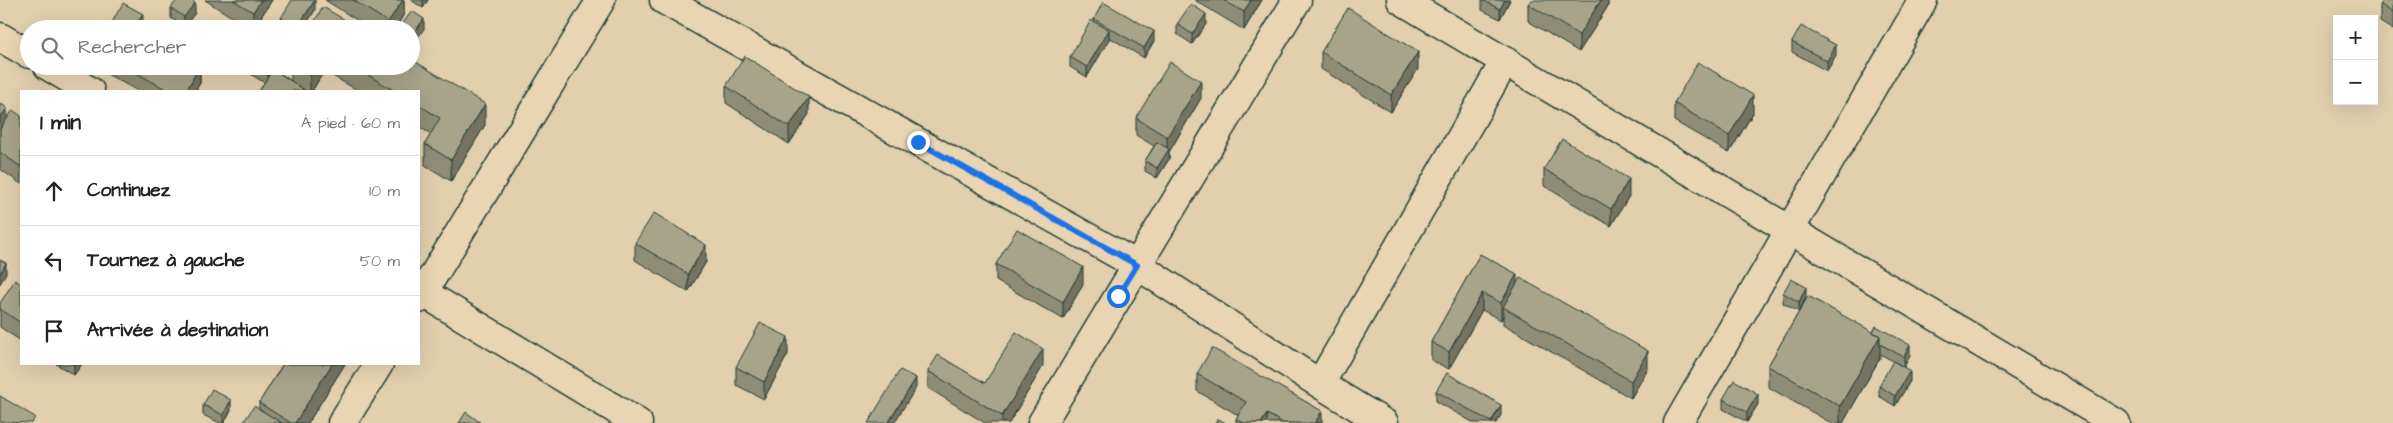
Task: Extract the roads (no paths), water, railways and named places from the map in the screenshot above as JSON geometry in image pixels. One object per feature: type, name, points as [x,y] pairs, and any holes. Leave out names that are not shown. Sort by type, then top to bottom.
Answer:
[{"type":"street","points":[[601,0],[420,294],[638,423]]},
{"type":"street","points":[[664,0],[1137,265],[1320,384],[1384,423]]},
{"type":"street","points":[[1042,423],[1297,0]]},
{"type":"street","points":[[1401,0],[2116,423]]},
{"type":"street","points":[[1678,423],[1923,0]]},
{"type":"street","points":[[0,37],[20,49]]},
{"type":"street","points":[[1320,384],[1505,62]]},
{"type":"street","points":[[63,75],[88,90]]},
{"type":"street","points":[[342,423],[378,365]]}]
